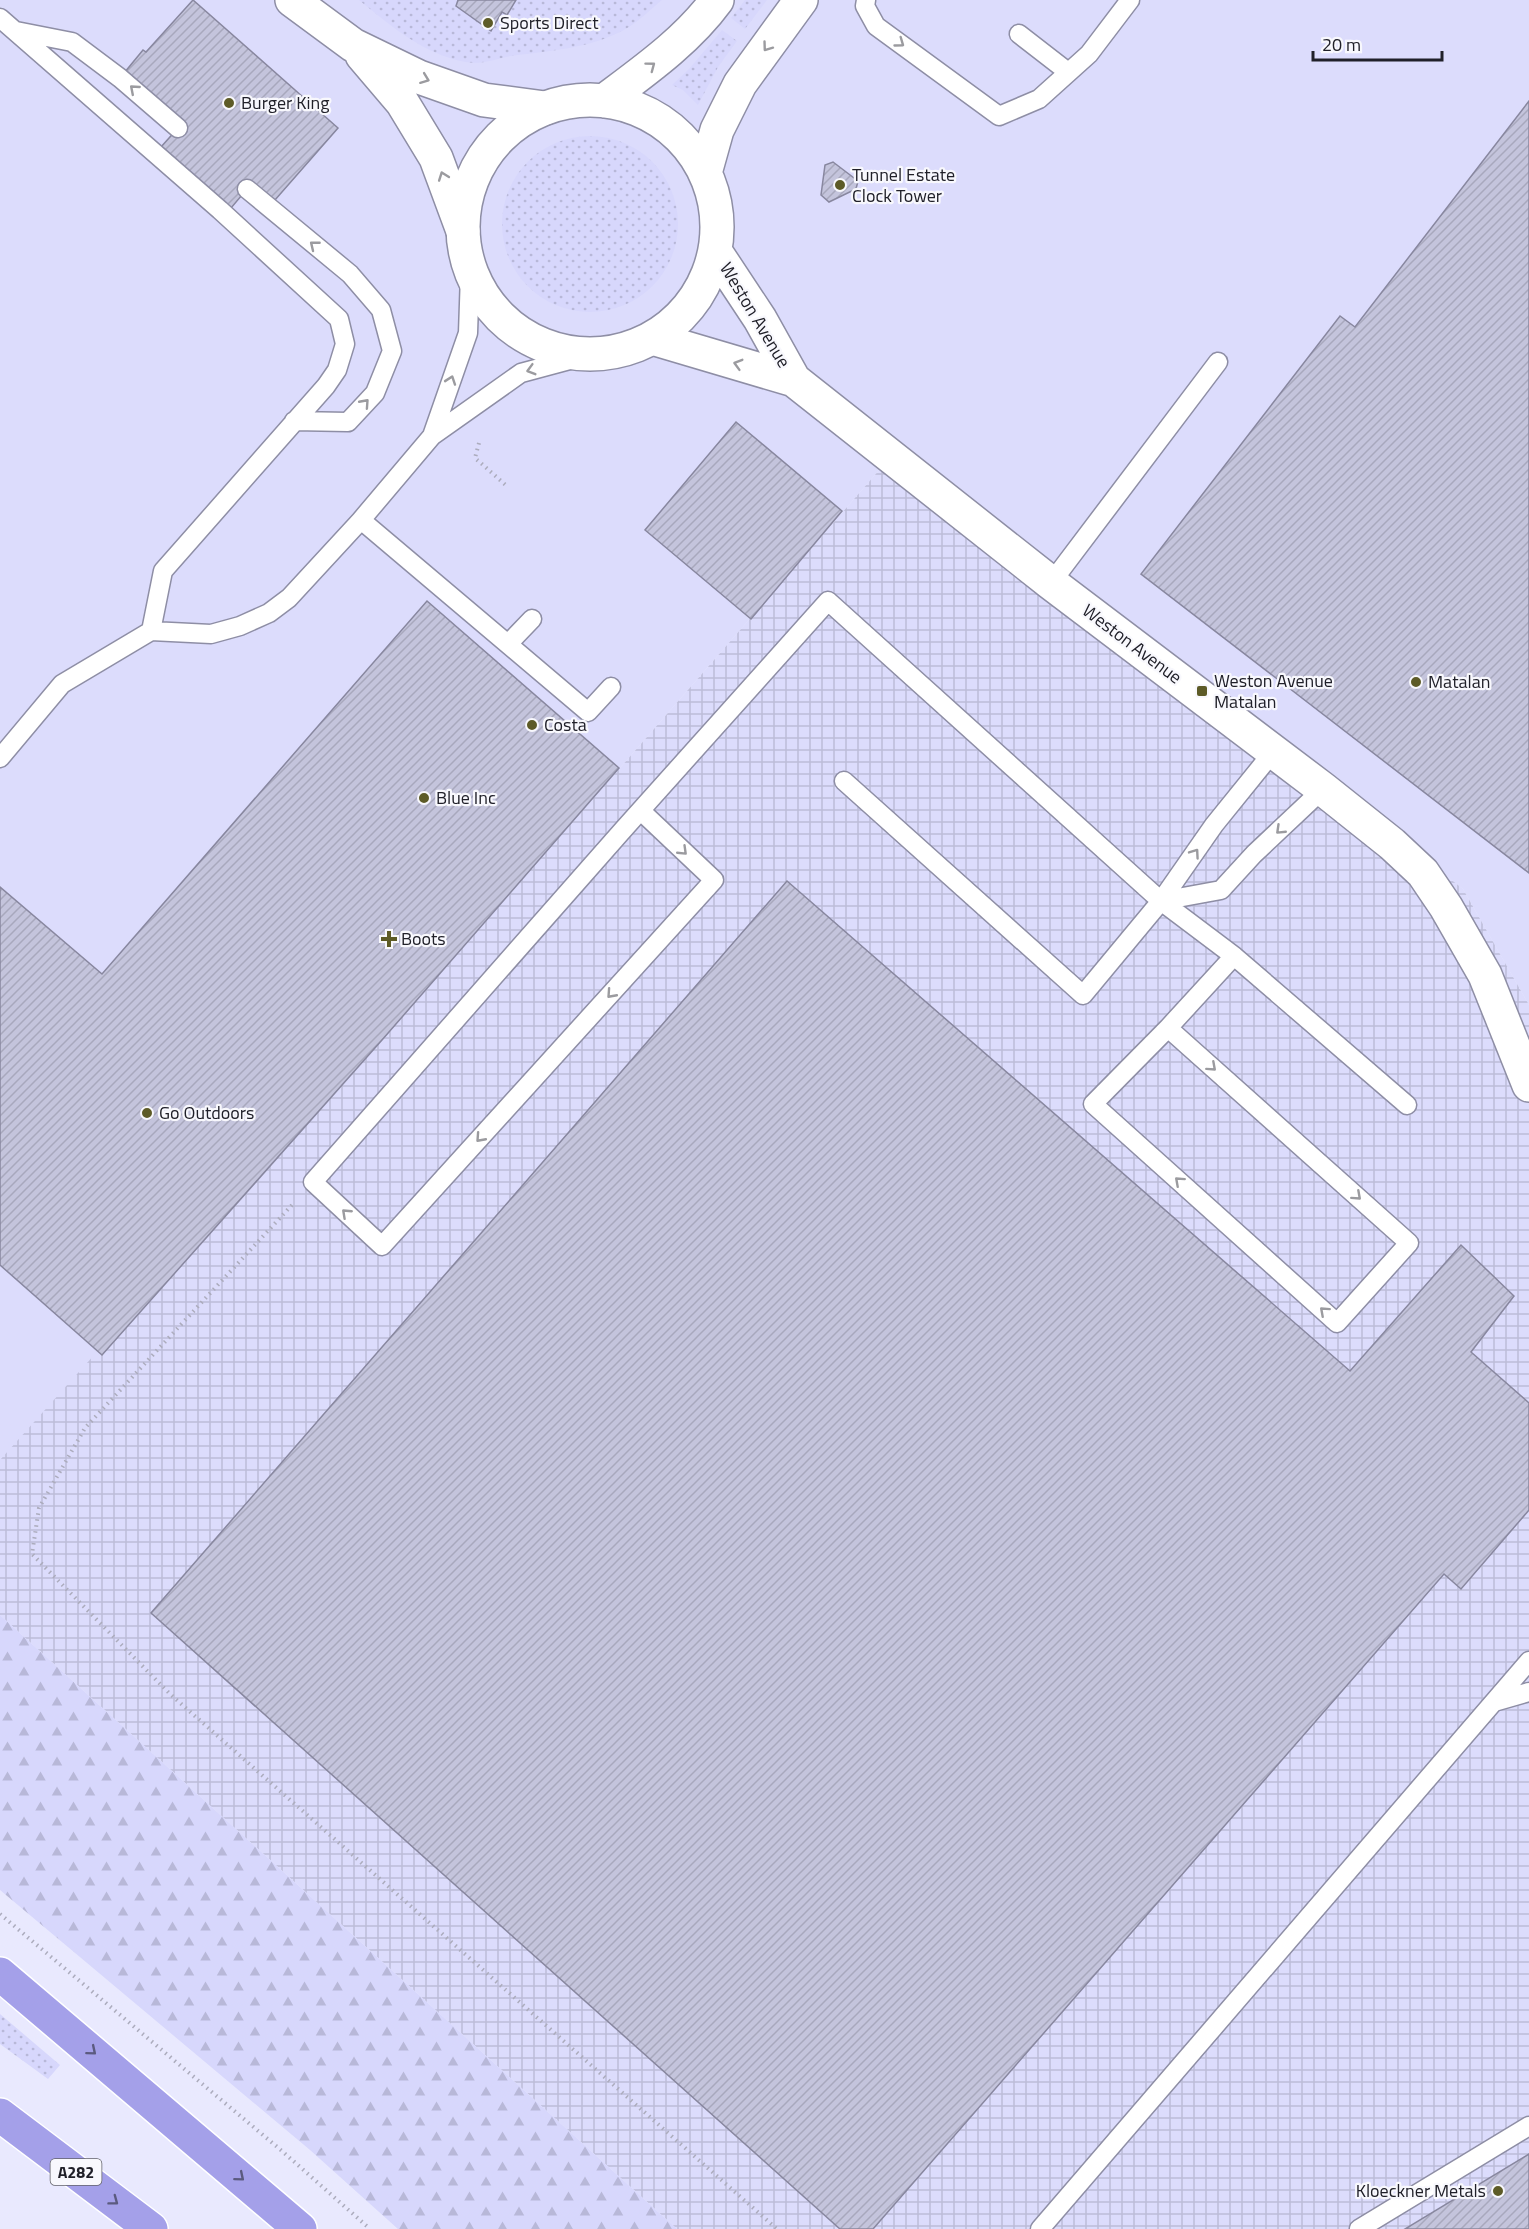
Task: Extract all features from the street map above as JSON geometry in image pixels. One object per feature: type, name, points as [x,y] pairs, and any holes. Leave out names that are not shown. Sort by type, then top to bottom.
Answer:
[{"type":"highway","points":[[0,1974],[300,2229]]},
{"type":"highway","name":"A282","points":[[0,2115],[152,2229]]},
{"type":"street","points":[[292,0],[353,45],[419,77],[484,100],[545,108]]},
{"type":"street","points":[[604,101],[665,55],[709,12],[717,0]]},
{"type":"street","points":[[705,173],[717,130],[740,84],[801,0]]},
{"type":"street","points":[[353,45],[402,102],[436,158],[463,231],[470,274],[495,313],[520,334],[551,349],[588,355],[615,352],[651,338],[676,321],[695,299],[708,276],[718,229],[716,205],[705,173],[686,142],[661,121],[629,106],[604,101],[567,102],[545,108],[514,125],[490,148],[471,183],[465,204],[463,231]]},
{"type":"street","name":"Weston Avenue","points":[[715,250],[760,320],[794,380]]},
{"type":"street","name":"Weston Avenue","points":[[651,338],[794,380],[1051,583],[1392,844],[1423,873],[1446,907],[1485,975],[1522,1044],[1529,1085]]},
{"type":"lane","points":[[866,0],[865,6],[876,26],[999,116],[1039,99],[1089,54],[1130,0]]},
{"type":"lane","points":[[0,18],[220,210],[339,319],[345,344],[337,370],[326,386],[163,571],[151,631]]},
{"type":"lane","points":[[15,31],[72,42],[120,78],[178,128]]},
{"type":"lane","points":[[1019,34],[1068,72]]},
{"type":"lane","points":[[247,189],[350,274],[381,310],[392,351],[375,393],[348,422],[294,421]]},
{"type":"lane","points":[[432,436],[468,333],[470,274]]},
{"type":"lane","points":[[0,758],[62,684],[151,631],[211,634],[240,626],[269,613],[290,598],[361,520],[432,436],[521,373],[588,355]]},
{"type":"lane","points":[[1051,583],[1218,362]]},
{"type":"lane","points":[[361,520],[588,712],[611,687]]},
{"type":"lane","points":[[641,811],[714,880],[382,1246],[313,1182],[641,811],[828,601],[1161,901],[1234,956],[1407,1105]]},
{"type":"lane","points":[[508,644],[532,619]]},
{"type":"lane","points":[[844,781],[1083,995],[1161,901],[1214,825],[1273,752]]},
{"type":"lane","points":[[1161,901],[1221,890],[1254,854],[1323,789]]},
{"type":"lane","points":[[1168,1028],[1409,1243],[1337,1323],[1093,1104],[1168,1028],[1234,956]]},
{"type":"lane","points":[[1040,2229],[1529,1661]]},
{"type":"lane","points":[[1494,1702],[1529,1692]]},
{"type":"lane","points":[[1359,2229],[1529,2126]]},
{"type":"path","points":[[482,434],[475,458],[508,487]]},
{"type":"path","points":[[313,1182],[85,1428],[39,1508],[32,1554],[170,1694],[777,2229]]},
{"type":"path","points":[[0,1914],[282,2151],[370,2229]]},
{"type":"shaded area","points":[[0,0],[1529,0],[1529,1005],[1463,889],[901,445],[620,768],[0,1464]]},
{"type":"shaded area","points":[[901,445],[1463,889],[1529,1005],[1529,2229],[677,2229],[0,1615],[0,1460],[620,768]]},
{"type":"green space","points":[[359,0],[458,0],[456,6],[491,31],[502,12],[507,15],[516,0],[662,0],[630,26],[592,43],[477,63],[450,58],[421,46]]},
{"type":"green space","points":[[745,0],[767,0],[745,29],[731,18]]},
{"type":"green space","points":[[722,30],[737,41],[718,67],[698,105],[683,90],[672,85],[689,69]]},
{"type":"green space","points":[[590,136],[624,143],[639,151],[652,162],[663,175],[671,190],[678,224],[671,258],[663,273],[652,286],[639,297],[624,305],[590,312],[556,305],[541,297],[528,286],[517,273],[509,258],[502,224],[509,190],[517,175],[528,162],[541,151],[556,143]]},
{"type":"green space","points":[[0,1615],[677,2229],[398,2229],[310,2150],[0,1890]]},
{"type":"green space","points":[[0,2014],[60,2065],[48,2079],[0,2044]]},
{"type":"building","name":"Burger King","points":[[193,0],[338,128],[268,208],[247,189],[231,208],[161,147],[178,128],[120,78],[143,50],[146,52]]},
{"type":"building","name":"Sports Direct","points":[[458,0],[516,0],[507,15],[502,12],[491,31],[456,6]]},
{"type":"building","points":[[1529,101],[1529,873],[1141,574],[1340,316],[1355,327]]},
{"type":"building","name":"Tunnel Estate Clock Tower","points":[[833,162],[858,181],[856,189],[829,202],[821,195],[825,165]]},
{"type":"building","points":[[736,422],[842,511],[751,619],[645,530]]},
{"type":"building","points":[[427,601],[619,768],[382,1040],[102,1355],[0,1265],[0,887],[102,974]]},
{"type":"building","points":[[787,881],[1350,1371],[1461,1245],[1514,1296],[1471,1352],[1529,1403],[1529,1510],[1461,1589],[1444,1574],[873,2229],[840,2229],[151,1613]]},
{"type":"building","name":"Kloeckner Metals","points":[[1529,2154],[1529,2229],[1405,2229]]},
{"type":"place","name":"Sports Direct","points":[[488,23]]},
{"type":"place","name":"Burger King","points":[[229,103]]},
{"type":"place","name":"Tunnel Estate Clock Tower","points":[[840,185]]},
{"type":"place","name":"Matalan","points":[[1416,682]]},
{"type":"place","name":"Weston Avenue Matalan","points":[[1202,691]]},
{"type":"place","name":"Costa","points":[[532,725]]},
{"type":"place","name":"Blue Inc","points":[[424,798]]},
{"type":"place","name":"Boots","points":[[389,939]]},
{"type":"place","name":"Go Outdoors","points":[[147,1113]]},
{"type":"place","name":"Kloeckner Metals","points":[[1498,2191]]}]
